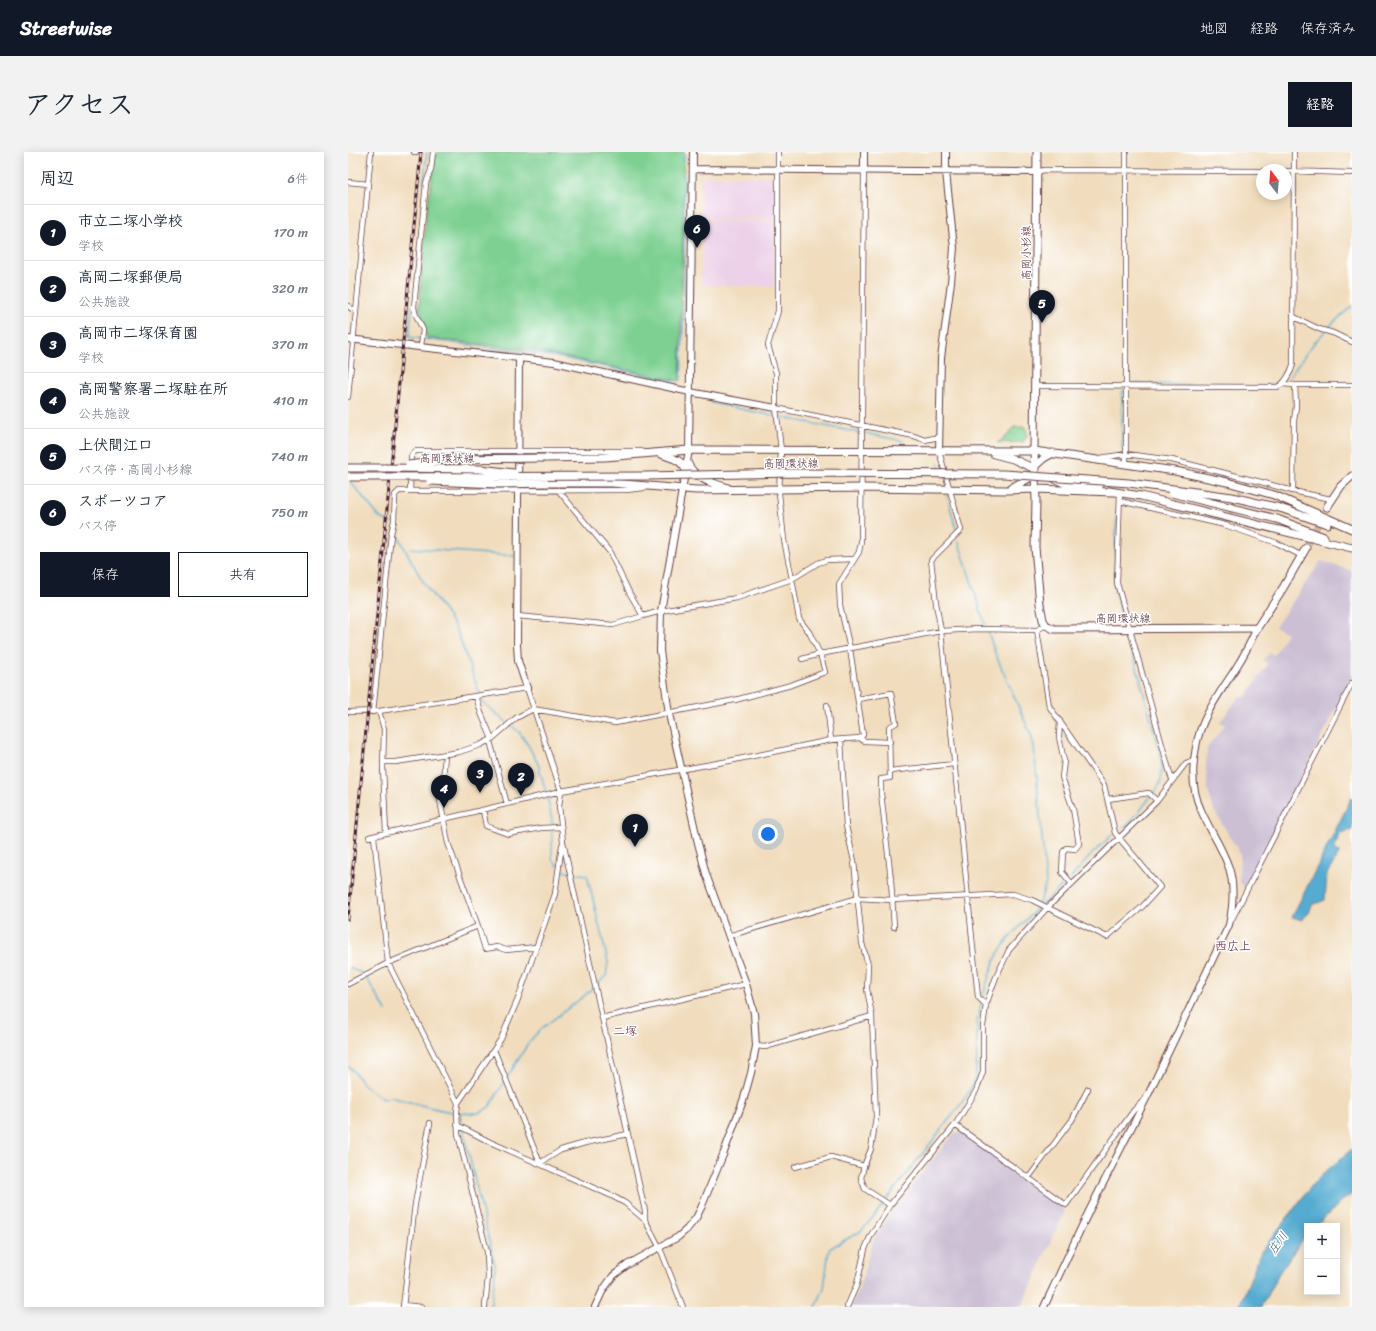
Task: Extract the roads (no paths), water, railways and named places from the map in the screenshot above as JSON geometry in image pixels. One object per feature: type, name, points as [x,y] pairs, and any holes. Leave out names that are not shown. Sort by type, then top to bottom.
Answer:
[{"type":"main road","name":"高岡小杉線","points":[[1034,451],[1036,386],[1037,152]]},
{"type":"main road","points":[[385,468],[452,459],[605,457],[689,450],[1034,451],[1175,471],[1212,479],[1274,495],[1352,529]]},
{"type":"main road","points":[[986,451],[1013,459],[1064,483],[1098,487],[1116,493]]},
{"type":"main road","points":[[1034,451],[1036,489],[1035,547],[1040,604],[1043,620],[1046,625]]},
{"type":"main road","points":[[656,453],[676,459],[682,463],[686,470]]},
{"type":"main road","points":[[1007,490],[1035,470],[1044,458],[1053,453]]},
{"type":"main road","points":[[687,462],[690,469],[698,476],[734,490]]},
{"type":"main road","name":"高岡環状線","points":[[348,468],[480,469],[546,480]]},
{"type":"main road","name":"高岡環状線","points":[[349,477],[546,480],[792,473],[996,474],[1129,483],[1232,497],[1280,508],[1352,532]]},
{"type":"main road","points":[[1327,507],[1341,486],[1352,476]]},
{"type":"main road","points":[[546,480],[612,483],[696,490],[949,488],[1007,490],[1036,489],[1116,493],[1141,496],[1352,548]]},
{"type":"main road","name":"高岡環状線","points":[[1129,483],[1277,519],[1352,548]]},
{"type":"main road","points":[[1257,628],[1306,548]]},
{"type":"main road","name":"高岡環状線","points":[[1046,625],[1054,629],[1257,628]]},
{"type":"street","points":[[348,398],[351,339],[356,309],[371,152]]},
{"type":"street","points":[[421,346],[423,330],[415,313],[414,307],[426,183],[431,170],[433,152]]},
{"type":"street","points":[[595,1307],[603,1290],[613,1276],[627,1264],[660,1248],[678,1237],[687,1229],[701,1208],[744,1098],[756,1046],[754,1013],[746,984],[706,874],[670,714],[660,651],[661,611],[689,450],[693,152]]},
{"type":"street","points":[[383,762],[396,762],[459,752],[491,740],[516,718],[533,709],[615,723],[670,714],[735,700],[791,685],[825,672],[820,654],[809,632],[799,619],[784,540],[779,490],[781,450],[776,408],[776,373],[768,345],[778,311],[778,152]]},
{"type":"street","points":[[860,738],[863,736],[858,699],[850,649],[840,605],[839,584],[859,552],[862,542],[861,426],[864,152]]},
{"type":"street","points":[[946,152],[946,172],[954,248],[941,358],[939,451],[961,530],[932,560],[936,603],[941,631],[978,997],[986,1005]]},
{"type":"street","points":[[1126,152],[1126,464]]},
{"type":"street","points":[[1036,386],[1278,387],[1287,377],[1293,366],[1294,152]]},
{"type":"street","points":[[693,169],[946,172],[1037,172],[1044,170],[1256,171]]},
{"type":"street","points":[[1294,171],[1352,172]]},
{"type":"street","points":[[348,182],[368,184]]},
{"type":"street","points":[[348,306],[352,309],[356,309]]},
{"type":"street","points":[[1294,317],[1352,342]]},
{"type":"street","points":[[351,339],[554,362],[690,392],[914,436],[925,440],[939,437]]},
{"type":"street","points":[[520,358],[517,616],[518,661],[561,791],[559,806],[563,842],[645,1211],[645,1220]]},
{"type":"street","points":[[1282,383],[1295,385],[1352,385]]},
{"type":"street","points":[[1293,491],[1294,421],[1296,406],[1295,385]]},
{"type":"street","points":[[410,491],[411,457],[416,451],[640,451],[656,453]]},
{"type":"street","points":[[462,451],[463,491]]},
{"type":"street","points":[[1094,459],[1126,454],[1172,460],[1293,491],[1331,499]]},
{"type":"street","points":[[373,712],[391,534],[394,520],[395,495],[399,491],[626,490],[657,487]]},
{"type":"street","points":[[558,490],[609,551],[629,592],[643,616]]},
{"type":"street","points":[[1116,493],[1120,502],[1116,583],[1173,780]]},
{"type":"street","points":[[1120,502],[1224,525],[1277,542],[1302,556]]},
{"type":"street","points":[[517,616],[613,625],[661,611],[738,598],[792,579],[818,562],[827,560],[854,559]]},
{"type":"street","points":[[802,659],[820,654],[941,631],[978,629],[1038,630],[1046,625]]},
{"type":"street","points":[[1229,925],[1233,908],[1232,881],[1225,857],[1200,808],[1195,790],[1194,760],[1200,729],[1207,714],[1238,665],[1257,628]]},
{"type":"street","points":[[728,936],[858,898],[893,900],[1013,894],[1032,900],[1107,937],[1142,907],[1160,887],[1115,833],[1104,785],[1049,706],[1038,630]]},
{"type":"street","points":[[1044,1307],[1229,925],[1352,683]]},
{"type":"street","points":[[348,712],[380,712],[527,688]]},
{"type":"street","points":[[858,699],[891,693],[896,724],[889,727],[890,778],[881,779],[881,793],[893,900],[894,927]]},
{"type":"street","points":[[476,696],[491,740],[507,804]]},
{"type":"street","points":[[827,705],[831,740]]},
{"type":"street","points":[[380,712],[384,729],[383,762],[386,833]]},
{"type":"street","points":[[1060,721],[1059,736],[1064,761],[1062,777],[1073,809],[1079,844],[1075,849],[1066,848],[1062,852],[1062,872],[1072,884]]},
{"type":"street","points":[[484,1307],[488,1277],[487,1252],[458,1134],[458,1103],[388,963],[372,837],[561,791],[682,770],[831,740],[860,738],[864,741],[890,742]]},
{"type":"street","points":[[841,740],[846,826],[854,861],[862,943],[868,965],[867,989],[872,1016],[876,1117],[871,1149],[861,1178],[865,1189],[890,1205]]},
{"type":"street","points":[[444,754],[444,782],[440,800],[448,843],[485,949],[497,947],[506,950],[536,947]]},
{"type":"street","points":[[847,1307],[857,1284],[865,1249],[871,1235],[890,1205],[955,1125],[976,1091],[983,1072],[983,1026],[986,1005],[996,977],[1009,950],[1047,908],[1157,801],[1186,763],[1194,760]]},
{"type":"street","points":[[890,771],[954,764]]},
{"type":"street","points":[[1108,799],[1149,793],[1157,801]]},
{"type":"street","points":[[483,810],[486,826],[508,834],[541,828],[561,827]]},
{"type":"street","points":[[458,1103],[501,1039],[511,1018],[555,894],[563,842]]},
{"type":"street","points":[[348,984],[388,963],[478,926]]},
{"type":"street","points":[[602,1018],[746,984]]},
{"type":"street","points":[[756,1046],[764,1047],[872,1016]]},
{"type":"street","points":[[494,1050],[540,1163]]},
{"type":"street","points":[[1029,1177],[1072,1120],[1088,1089]]},
{"type":"street","points":[[955,1125],[1066,1204],[1134,1110],[1146,1099]]},
{"type":"street","points":[[422,1307],[403,1306],[415,1204],[430,1123]]},
{"type":"street","points":[[457,1125],[490,1142],[540,1163],[625,1203],[645,1220],[660,1248],[684,1307]]},
{"type":"street","points":[[540,1163],[562,1150],[585,1143],[628,1134]]},
{"type":"street","points":[[795,1167],[831,1157],[864,1166]]},
{"type":"water","points":[[1352,797],[1352,830],[1340,833],[1334,850],[1340,852],[1327,874],[1325,900],[1312,905],[1309,913],[1302,920],[1292,917]]},
{"type":"water","name":"庄川","points":[[1352,1149],[1352,1194],[1342,1201],[1319,1223],[1304,1223],[1304,1238],[1279,1273],[1261,1307],[1239,1307],[1261,1252],[1316,1180]]},
{"type":"waterway","points":[[424,182],[427,152]]},
{"type":"waterway","points":[[684,152],[684,163]]},
{"type":"waterway","points":[[681,379],[684,303],[684,176]]},
{"type":"waterway","points":[[412,306],[409,337],[553,356],[676,381]]},
{"type":"waterway","points":[[1290,376],[1314,343],[1352,306]]},
{"type":"waterway","points":[[1267,385],[1274,385],[1281,382]]},
{"type":"waterway","points":[[1129,384],[1215,385]]},
{"type":"waterway","points":[[1122,448],[1122,392],[1125,391]]},
{"type":"waterway","points":[[711,403],[860,433]]},
{"type":"waterway","points":[[864,433],[903,441]]},
{"type":"waterway","points":[[938,462],[940,471]]},
{"type":"waterway","points":[[349,480],[380,518],[392,523]]},
{"type":"waterway","points":[[947,495],[956,529]]},
{"type":"waterway","points":[[1117,510],[1114,587],[1125,626]]},
{"type":"waterway","points":[[394,528],[424,583],[457,631],[483,703],[519,732],[538,764],[546,792]]},
{"type":"waterway","points":[[958,540],[986,627]]},
{"type":"waterway","points":[[411,548],[515,556]]},
{"type":"waterway","points":[[988,631],[995,653],[1031,735],[1034,746],[1046,883],[1041,899],[1032,914]]},
{"type":"waterway","points":[[1116,832],[1129,824],[1157,789],[1161,780],[1162,770],[1161,756],[1127,632]]},
{"type":"waterway","points":[[547,796],[553,826]]},
{"type":"waterway","points":[[552,830],[552,859],[558,866]]},
{"type":"waterway","points":[[1070,879],[1094,852],[1113,834]]},
{"type":"waterway","points":[[561,868],[566,872],[587,875],[608,962],[606,976],[596,985]]},
{"type":"waterway","points":[[816,1307],[824,1288],[829,1249],[861,1231],[871,1220],[967,1095],[974,1081],[976,1070],[978,1017],[986,985],[997,955],[1016,930],[1067,881]]},
{"type":"waterway","points":[[350,968],[364,974],[386,1011]]},
{"type":"waterway","points":[[348,1067],[351,1068],[364,1085],[383,1099],[390,1097],[457,1113],[479,1113],[489,1107],[529,1042],[541,1029],[594,987]]},
{"type":"waterway","points":[[461,1113],[462,1125]]},
{"type":"waterway","points":[[463,1129],[495,1266],[495,1277],[490,1307]]},
{"type":"tunnel","points":[[1225,525],[1235,502],[1249,479]]},
{"type":"tunnel","points":[[1306,548],[1327,507]]},
{"type":"railway","points":[[348,919],[421,152]]},
{"type":"place","name":"スポーツコア","points":[[697,248]]},
{"type":"place","name":"上伏間江口","points":[[1042,323]]},
{"type":"place","name":"高岡市二塚保育園","points":[[480,793]]},
{"type":"place","name":"高岡二塚郵便局","points":[[521,796]]},
{"type":"place","name":"高岡警察署二塚駐在所","points":[[444,808]]},
{"type":"place","name":"市立二塚小学校","points":[[635,847]]},
{"type":"district","name":"西広上","points":[[1233,946]]},
{"type":"district","name":"二塚","points":[[625,1031]]}]
